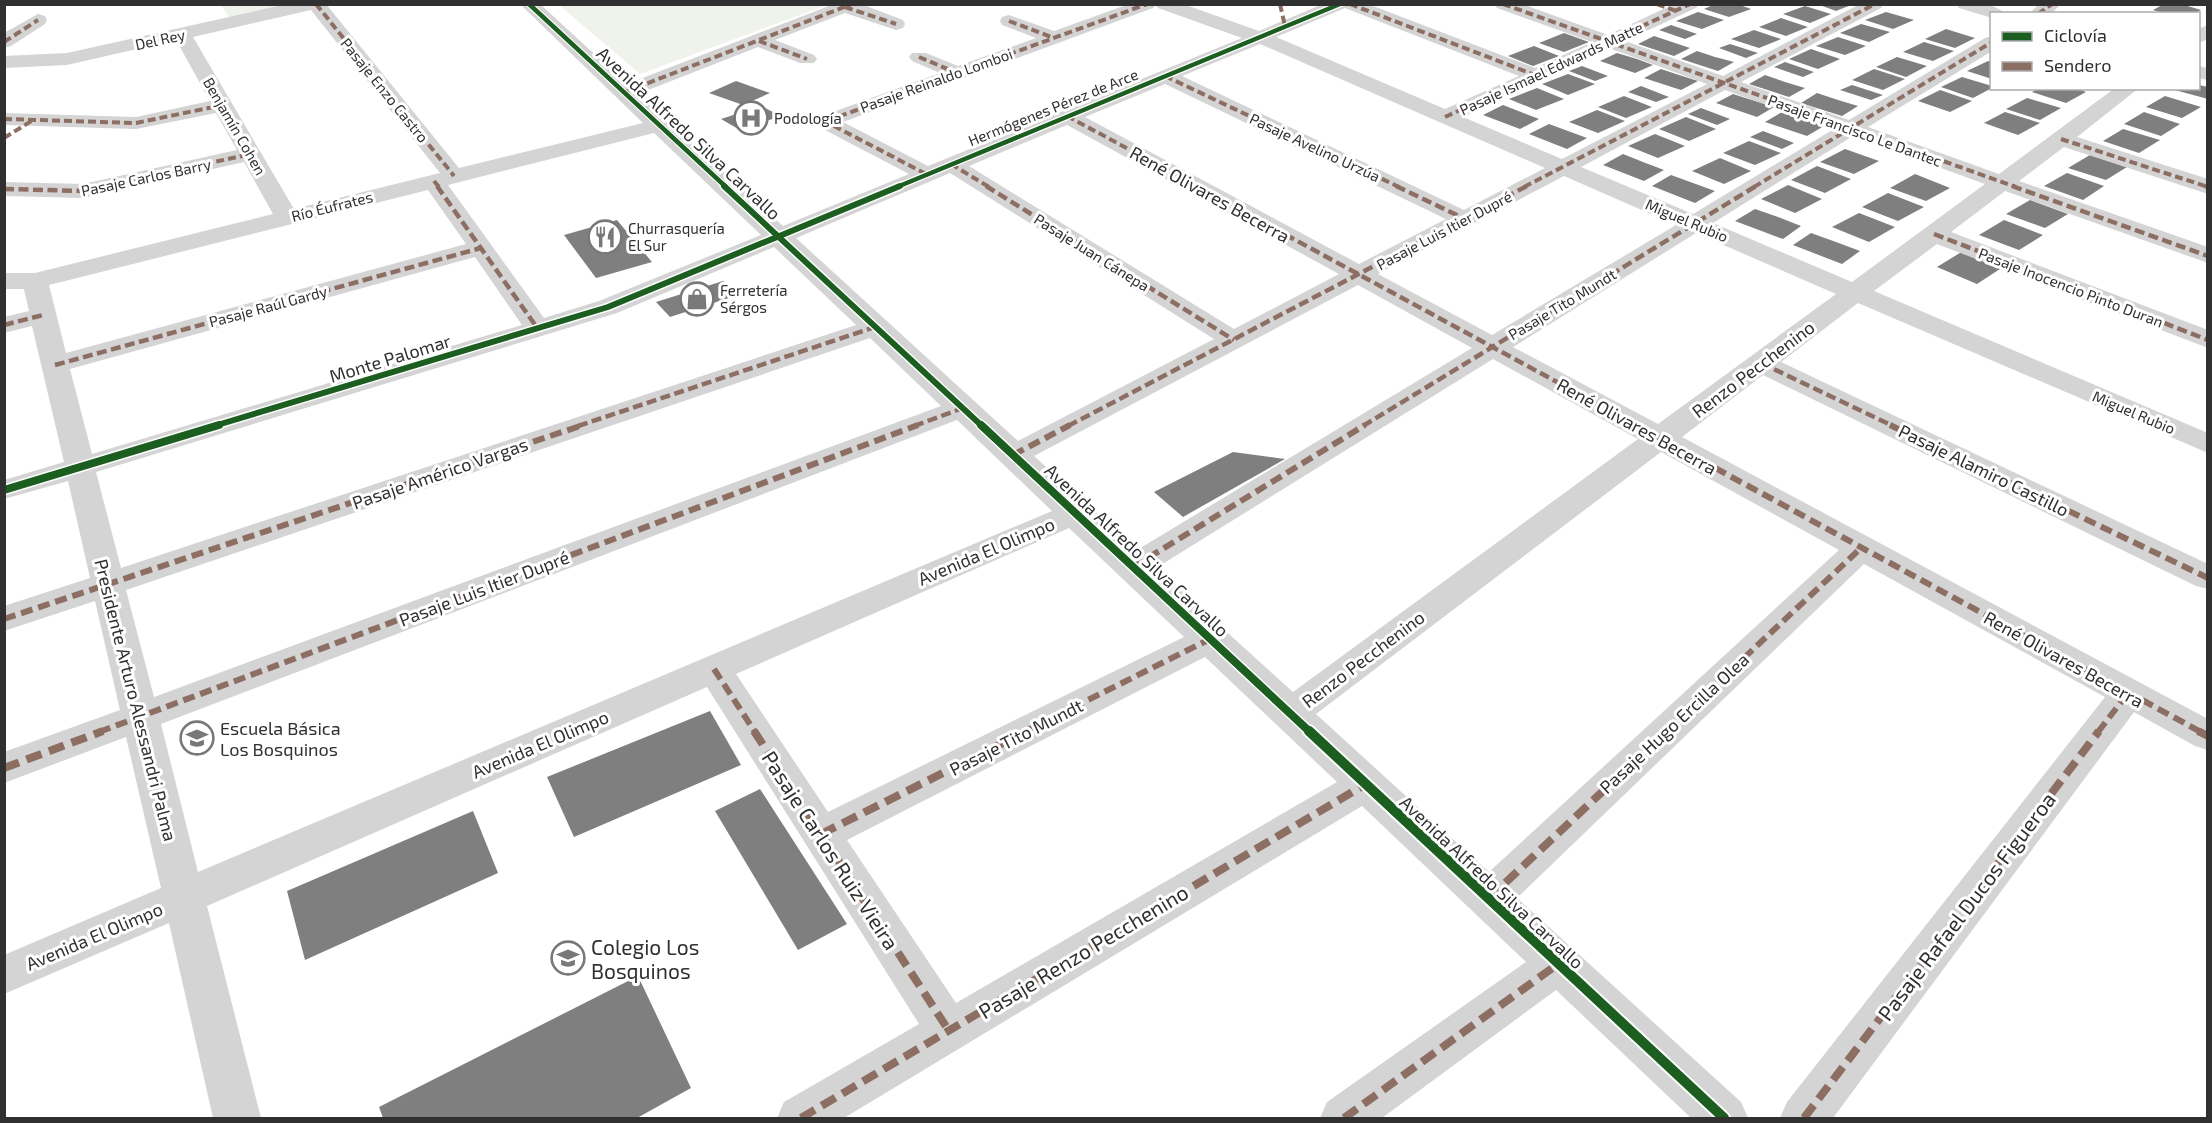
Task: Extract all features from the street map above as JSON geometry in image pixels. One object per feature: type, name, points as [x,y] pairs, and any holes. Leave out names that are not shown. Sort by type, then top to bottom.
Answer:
[{"type":"street","name":"Del Rey","points":[[4,62],[67,59],[315,4]]},
{"type":"street","name":"Pasaje Enzo Castro","points":[[315,4],[444,178],[481,248],[538,329]]},
{"type":"street","name":"Avenida Alfredo Silva Carvallo","points":[[529,4],[1724,1119]]},
{"type":"street","name":"Pasaje Reinaldo Lomboi","points":[[926,174],[834,126],[831,121],[835,116],[1147,4]]},
{"type":"street","name":"Miguel Rubio","points":[[1164,4],[1258,37],[2208,444]]},
{"type":"street","points":[[1280,4],[1285,27]]},
{"type":"street","name":"Hermógenes Pérez de Arce","points":[[777,235],[1340,4]]},
{"type":"street","points":[[1350,4],[1535,75]]},
{"type":"street","name":"Pasaje Francisco Le Dantec","points":[[1503,4],[2208,256]]},
{"type":"street","points":[[1657,4],[1683,8]]},
{"type":"street","name":"Pasaje Luis Itier Dupré","points":[[1013,455],[1875,4]]},
{"type":"street","points":[[1965,4],[1990,12]]},
{"type":"street","points":[[625,92],[849,6],[896,24]]},
{"type":"street","name":"Pasaje Ismael Edwards Matte","points":[[1445,117],[1683,8]]},
{"type":"street","points":[[4,42],[38,20]]},
{"type":"street","points":[[1009,21],[1054,38]]},
{"type":"street","name":"Benjamín Cohen","points":[[182,34],[287,218]]},
{"type":"street","points":[[759,41],[807,60]]},
{"type":"street","name":"Pasaje Tito Mundt","points":[[1133,567],[1990,43]]},
{"type":"street","points":[[919,57],[957,73]]},
{"type":"street","name":"Pasaje Avelino Urzúa","points":[[1165,76],[1465,219]]},
{"type":"street","name":"Renzo Pecchenino","points":[[1290,714],[2127,90]]},
{"type":"street","points":[[4,119],[136,123],[223,105]]},
{"type":"street","name":"René Olivares Becerra","points":[[1067,116],[2208,736]]},
{"type":"street","points":[[4,138],[33,120]]},
{"type":"street","name":"Río Éufrates","points":[[20,281],[287,218],[658,124]]},
{"type":"street","points":[[2061,139],[2208,187]]},
{"type":"street","name":"Pasaje Carlos Barry","points":[[4,189],[83,192],[251,154]]},
{"type":"street","name":"Pasaje Juan Cánepa","points":[[951,164],[1234,340]]},
{"type":"street","name":"Pasaje Inocencio Pinto Duran","points":[[1934,234],[2208,340]]},
{"type":"street","name":"Monte Palomar","points":[[4,490],[608,307],[777,235]]},
{"type":"street","name":"Pasaje Raúl Gardy","points":[[55,365],[481,248]]},
{"type":"street","name":"Presidente Arturo Alessandri Palma","points":[[20,281],[43,315],[237,1119]]},
{"type":"street","points":[[4,325],[43,315]]},
{"type":"street","name":"Pasaje Américo Vargas","points":[[4,619],[875,327]]},
{"type":"street","name":"Pasaje Alamiro Castillo","points":[[1761,363],[2208,578]]},
{"type":"street","name":"Pasaje Luis Itier Dupré","points":[[4,768],[963,408]]},
{"type":"street","name":"Avenida El Olimpo","points":[[4,975],[1075,513]]},
{"type":"street","name":"Pasaje Hugo Ercilla Olea","points":[[1488,898],[1861,548]]},
{"type":"street","name":"Pasaje Tito Mundt","points":[[821,834],[1210,639]]},
{"type":"street","name":"Pasaje Carlos Ruiz Vieira","points":[[714,669],[949,1031]]},
{"type":"street","name":"Pasaje Rafael Ducos Figueroa","points":[[1804,1119],[2128,693]]},
{"type":"street","name":"Pasaje Renzo Pecchenino","points":[[801,1119],[1366,784]]},
{"type":"street","points":[[1344,1119],[1558,964]]},
{"type":"shaded area","points":[[221,5],[293,5],[230,18]]},
{"type":"shaded area","points":[[559,5],[827,5],[640,74]]},
{"type":"building","points":[[1715,4],[1737,4],[1751,9],[1729,17],[1704,9]]},
{"type":"building","points":[[1817,4],[1851,4],[1851,5],[1836,11]]},
{"type":"building","points":[[2164,4],[2181,4],[2201,10],[2198,12],[2160,12],[2153,10]]},
{"type":"building","points":[[1805,6],[1831,14],[1810,23],[1783,14]]},
{"type":"building","points":[[1698,12],[1724,20],[1702,29],[1676,21]]},
{"type":"building","points":[[1886,12],[1914,20],[1893,29],[1865,20]]},
{"type":"building","points":[[1781,18],[1808,27],[1786,36],[1759,27]]},
{"type":"building","points":[[1861,24],[1890,32],[1869,42],[1840,33]]},
{"type":"building","points":[[1671,25],[1697,34],[1685,39],[1659,30]]},
{"type":"building","points":[[1946,29],[1975,38],[1955,48],[1925,39]]},
{"type":"building","points":[[1754,30],[1781,39],[1759,48],[1731,39]]},
{"type":"building","points":[[1564,33],[1589,42],[1564,52],[1539,43]]},
{"type":"building","points":[[1654,36],[1690,48],[1674,56],[1638,44]]},
{"type":"building","points":[[1838,37],[1866,46],[1845,55],[1816,46]]},
{"type":"building","points":[[1924,42],[1954,51],[1933,61],[1903,52]]},
{"type":"building","points":[[1730,44],[1758,53],[1746,58],[1719,48]]},
{"type":"building","points":[[1534,46],[1559,56],[1533,66],[1508,56]]},
{"type":"building","points":[[1811,49],[1840,59],[1818,69],[1789,59]]},
{"type":"building","points":[[1697,51],[1734,62],[1718,71],[1681,59]]},
{"type":"building","points":[[1617,53],[1653,65],[1635,73],[1600,61]]},
{"type":"building","points":[[1897,57],[1927,66],[1906,77],[1876,67]]},
{"type":"building","points":[[1988,61],[1990,62],[1990,78],[1967,71]]},
{"type":"building","points":[[1785,62],[1814,72],[1803,77],[1774,67]]},
{"type":"building","points":[[1582,66],[1608,76],[1595,81],[1569,71]]},
{"type":"building","points":[[1661,69],[1698,81],[1681,90],[1644,78]]},
{"type":"building","points":[[1874,69],[1905,79],[1883,90],[1852,80]]},
{"type":"building","points":[[1568,74],[1595,84],[1568,95],[1542,84]]},
{"type":"building","points":[[1765,75],[1805,88],[1789,97],[1749,84]]},
{"type":"building","points":[[1962,77],[1990,85],[1990,89],[1973,98],[1941,87]]},
{"type":"building","points":[[736,81],[770,93],[743,105],[709,93]]},
{"type":"building","points":[[1852,85],[1883,95],[1871,100],[1840,90]]},
{"type":"building","points":[[2200,85],[2208,87],[2208,99],[2175,90],[2200,90]]},
{"type":"building","points":[[1641,86],[1669,97],[1656,102],[1628,92]]},
{"type":"building","points":[[1537,88],[1564,99],[1536,110],[1509,99]]},
{"type":"building","points":[[1940,90],[1972,101],[1950,112],[1918,101]]},
{"type":"building","points":[[2036,90],[2081,90],[2086,92],[2066,103],[2032,92]]},
{"type":"building","points":[[1817,93],[1858,106],[1842,116],[1801,103]]},
{"type":"building","points":[[1733,94],[1774,107],[1757,117],[1716,103]]},
{"type":"building","points":[[1624,96],[1652,107],[1626,118],[1598,107]]},
{"type":"building","points":[[2165,96],[2201,107],[2182,118],[2146,107]]},
{"type":"building","points":[[2027,98],[2061,108],[2040,120],[2006,109]]},
{"type":"building","points":[[1503,105],[1539,119],[1520,129],[1483,115]]},
{"type":"building","name":"Podología","points":[[761,106],[781,116],[740,130],[721,119]]},
{"type":"building","points":[[1701,108],[1730,119],[1717,125],[1688,114]]},
{"type":"building","points":[[1597,110],[1625,121],[1598,133],[1569,122]]},
{"type":"building","points":[[1782,112],[1824,126],[1807,136],[1765,122]]},
{"type":"building","points":[[2005,112],[2040,123],[2018,135],[1984,123]]},
{"type":"building","points":[[2144,112],[2180,124],[2161,136],[2124,124]]},
{"type":"building","points":[[1686,117],[1716,129],[1689,141],[1659,129]]},
{"type":"building","points":[[1549,124],[1587,138],[1567,149],[1529,134]]},
{"type":"building","points":[[2123,129],[2160,140],[2139,153],[2103,141]]},
{"type":"building","points":[[1763,131],[1794,143],[1782,149],[1750,137]]},
{"type":"building","points":[[1655,134],[1685,146],[1658,158],[1628,146]]},
{"type":"building","points":[[1749,141],[1781,153],[1755,165],[1723,153]]},
{"type":"building","points":[[1845,149],[1879,161],[1854,174],[1820,162]]},
{"type":"building","points":[[1623,154],[1664,170],[1644,181],[1603,165]]},
{"type":"building","points":[[2090,155],[2127,167],[2106,180],[2068,168]]},
{"type":"building","points":[[1720,158],[1751,171],[1724,184],[1692,171]]},
{"type":"building","points":[[1817,166],[1851,179],[1825,193],[1791,180]]},
{"type":"building","points":[[2067,173],[2104,186],[2083,200],[2044,186]]},
{"type":"building","points":[[1915,174],[1950,188],[1926,201],[1890,188]]},
{"type":"building","points":[[1671,175],[1715,191],[1695,203],[1652,186]]},
{"type":"building","points":[[1788,185],[1822,199],[1795,213],[1761,199]]},
{"type":"building","points":[[1888,193],[1924,207],[1898,221],[1862,207]]},
{"type":"building","points":[[2030,200],[2068,214],[2045,228],[2006,214]]},
{"type":"building","points":[[1755,209],[1801,226],[1783,239],[1735,221]]},
{"type":"building","points":[[1859,213],[1895,227],[1869,242],[1832,227]]},
{"type":"building","points":[[617,220],[652,262],[596,278],[564,235]]},
{"type":"building","points":[[2004,220],[2043,235],[2019,250],[1979,235]]},
{"type":"building","points":[[1811,233],[1860,251],[1842,264],[1793,245]]},
{"type":"building","points":[[1963,251],[2003,267],[1977,284],[1937,267]]},
{"type":"building","name":"Ferretería Sérgos","points":[[723,281],[738,295],[670,317],[656,302]]},
{"type":"building","points":[[1233,452],[1285,459],[1183,517],[1154,492]]},
{"type":"building","points":[[710,711],[741,765],[574,837],[547,777]]},
{"type":"building","points":[[760,789],[847,924],[798,950],[715,811]]},
{"type":"building","points":[[473,811],[498,873],[305,960],[287,891]]},
{"type":"building","points":[[638,976],[691,1088],[637,1118],[383,1118],[379,1107]]},
{"type":"marked path","points":[[316,4],[454,176]]},
{"type":"marked path","points":[[625,92],[852,4]]},
{"type":"marked path","points":[[926,174],[834,126],[831,124],[832,119],[1147,4]]},
{"type":"marked path","points":[[1280,4],[1285,26]]},
{"type":"marked path","points":[[1350,4],[1535,75]]},
{"type":"marked path","points":[[1503,4],[2208,256]]},
{"type":"marked path","points":[[1657,4],[1676,11]]},
{"type":"marked path","points":[[1445,117],[1690,4]]},
{"type":"marked path","points":[[1013,455],[1875,4]]},
{"type":"marked path","points":[[2041,12],[2052,4]]},
{"type":"marked path","points":[[845,7],[896,24]]},
{"type":"marked path","points":[[4,42],[38,20]]},
{"type":"marked path","points":[[1009,21],[1054,38]]},
{"type":"marked path","points":[[759,41],[807,59]]},
{"type":"marked path","points":[[1133,567],[1990,43]]},
{"type":"marked path","points":[[919,57],[957,73]]},
{"type":"marked path","points":[[1165,76],[1465,219]]},
{"type":"marked path","points":[[4,119],[136,123],[223,105]]},
{"type":"marked path","points":[[1067,116],[2208,736]]},
{"type":"marked path","points":[[4,138],[33,120]]},
{"type":"marked path","points":[[2061,139],[2208,187]]},
{"type":"marked path","points":[[4,189],[83,191],[251,154]]},
{"type":"marked path","points":[[951,164],[1234,340]]},
{"type":"marked path","points":[[434,181],[538,329]]},
{"type":"marked path","points":[[1934,234],[2208,340]]},
{"type":"marked path","points":[[55,365],[481,248]]},
{"type":"marked path","points":[[4,325],[43,315]]},
{"type":"marked path","points":[[4,619],[875,327]]},
{"type":"marked path","points":[[1761,363],[2208,578]]},
{"type":"marked path","points":[[4,768],[963,408]]},
{"type":"marked path","points":[[1488,899],[1861,548]]},
{"type":"marked path","points":[[821,834],[1210,639]]},
{"type":"marked path","points":[[714,669],[949,1031]]},
{"type":"marked path","points":[[1804,1118],[2128,693]]},
{"type":"marked path","points":[[801,1118],[1366,784]]},
{"type":"marked path","points":[[1344,1118],[1558,964]]},
{"type":"cycle path","points":[[529,4],[1724,1118]]},
{"type":"cycle path","points":[[4,490],[608,307],[1340,4]]},
{"type":"place","name":"Podología","points":[[751,118]]},
{"type":"place","name":"Churrasquería El Sur","points":[[605,237]]},
{"type":"place","name":"Ferretería Sérgos","points":[[697,299]]},
{"type":"place","name":"Escuela Básica Los Bosquinos","points":[[197,738]]},
{"type":"place","name":"Colegio Los Bosquinos","points":[[568,958]]}]
